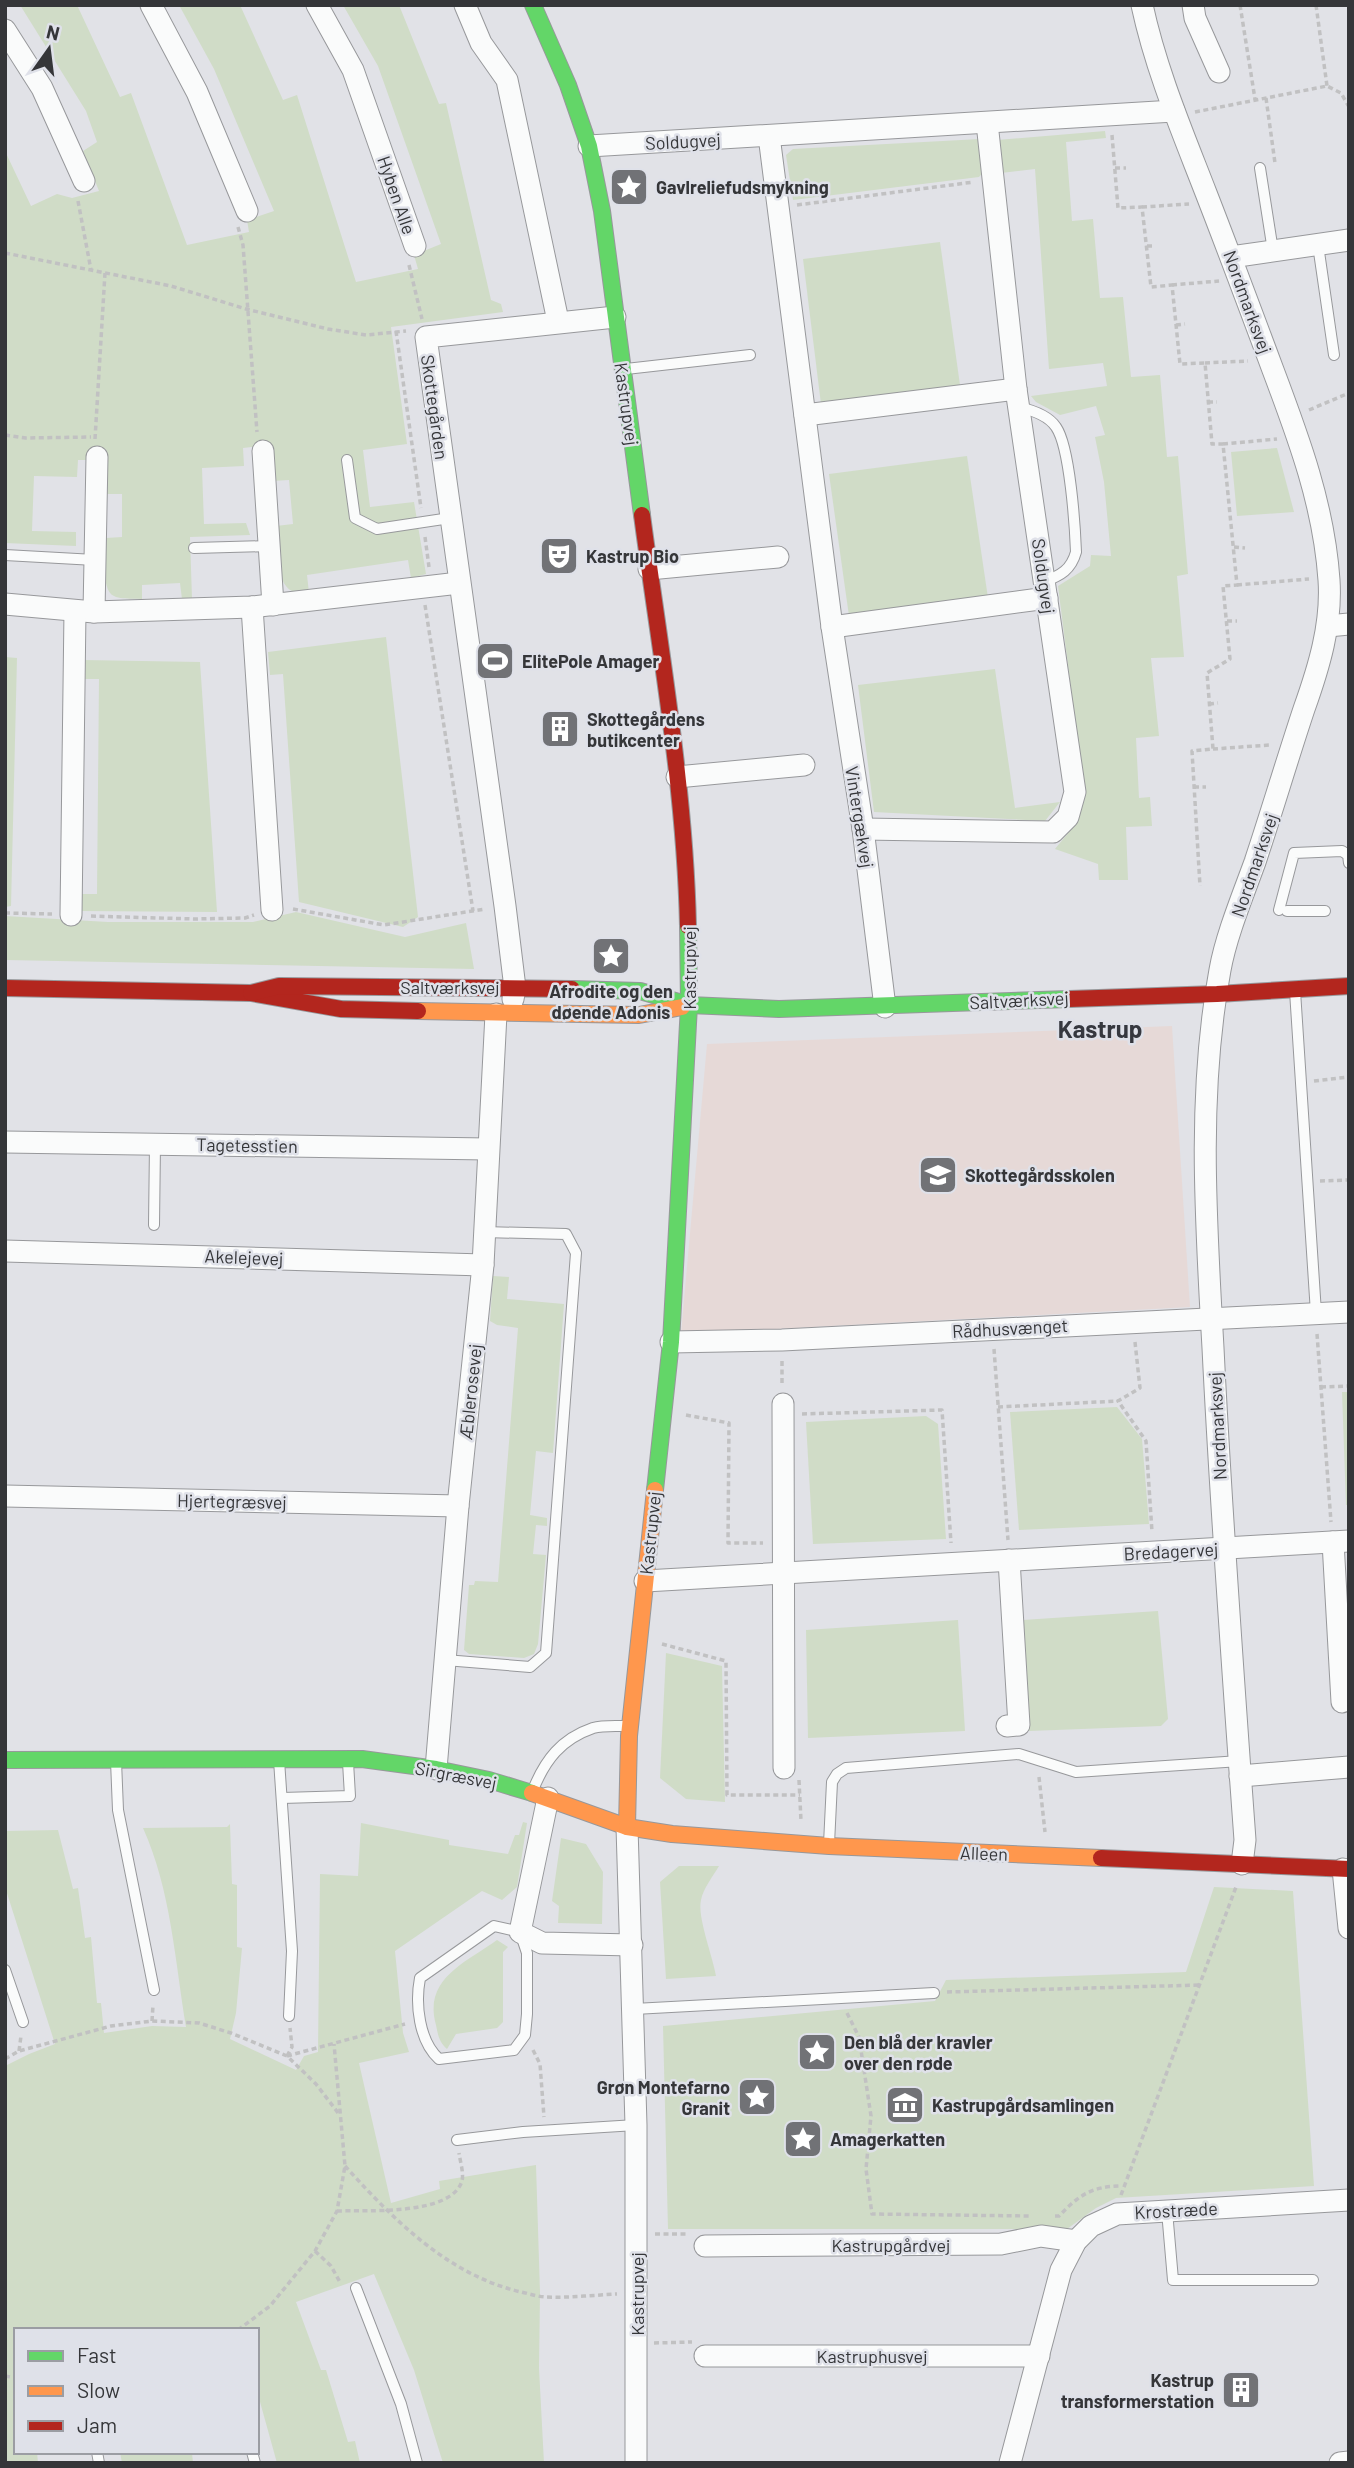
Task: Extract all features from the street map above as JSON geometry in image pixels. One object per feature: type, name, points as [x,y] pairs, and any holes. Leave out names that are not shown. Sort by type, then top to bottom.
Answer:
[{"type":"street","points":[[151,5],[197,92],[247,211]]},
{"type":"street","name":"Hyben Alle","points":[[317,5],[352,70],[415,246]]},
{"type":"street","points":[[465,5],[481,43],[507,80],[558,321]]},
{"type":"street","name":"Kastrupvej","points":[[533,5],[568,85],[589,146],[602,211],[688,873],[690,1005],[671,1342],[631,1726],[627,1827],[636,2125],[636,2463]]},
{"type":"street","name":"Nordmarksvej","points":[[1142,5],[1151,46],[1240,279],[1317,495],[1338,625],[1294,743],[1220,967],[1210,1060],[1205,1147],[1211,1318],[1223,1548],[1245,1840],[1242,1864]]},
{"type":"street","points":[[1193,5],[1195,18],[1219,72]]},
{"type":"street","points":[[5,30],[42,88],[84,181]]},
{"type":"street","name":"Soldugvej","points":[[589,146],[1175,113]]},
{"type":"street","name":"Soldugvej","points":[[863,830],[1053,832],[1068,817],[1075,792],[1017,398],[987,123]]},
{"type":"street","name":"Vintergækvej","points":[[769,136],[832,626],[886,1007]]},
{"type":"street","points":[[1231,257],[1349,240]]},
{"type":"street","name":"Skottegården","points":[[503,1014],[515,988],[426,337],[615,317]]},
{"type":"street","points":[[804,415],[1017,398]]},
{"type":"street","points":[[71,915],[85,611],[95,560],[96,447]]},
{"type":"street","points":[[263,451],[269,546],[262,606],[272,910]]},
{"type":"street","points":[[649,569],[778,557]]},
{"type":"street","points":[[5,604],[85,611],[262,606],[459,583]]},
{"type":"street","points":[[832,626],[1046,590]]},
{"type":"street","points":[[677,777],[804,765]]},
{"type":"street","name":"Saltværksvej","points":[[251,993],[279,986],[640,991],[690,1005],[779,1009],[1217,994],[1349,986]]},
{"type":"street","name":"Saltværksvej","points":[[5,988],[251,993],[341,1009],[503,1014],[639,1015],[690,1005]]},
{"type":"street","name":"Æblerosevej","points":[[436,1769],[458,1506],[483,1265],[488,1149],[503,1014]]},
{"type":"street","name":"Tagetesstien","points":[[5,1142],[488,1149]]},
{"type":"street","name":"Akelejevej","points":[[5,1251],[483,1265]]},
{"type":"street","name":"Rådhusvænget","points":[[671,1342],[782,1340],[1349,1312]]},
{"type":"street","points":[[783,1409],[784,1768]]},
{"type":"street","name":"Hjertegræsvej","points":[[5,1496],[458,1506]]},
{"type":"street","points":[[1341,1541],[1342,1702]]},
{"type":"street","name":"Bredagervej","points":[[645,1581],[1341,1541]]},
{"type":"street","points":[[1007,1726],[1019,1725],[1009,1560]]},
{"type":"street","name":"Sirgræsvej","points":[[5,1760],[348,1759],[436,1769],[489,1780],[627,1827]]},
{"type":"street","points":[[1240,1769],[1349,1767]]},
{"type":"street","points":[[540,1796],[520,1932],[542,1943],[632,1945]]},
{"type":"street","name":"Alleen","points":[[627,1827],[672,1834],[829,1846],[1346,1869],[1349,1928]]},
{"type":"street","name":"Krostræde","points":[[1010,2463],[1061,2270],[1076,2241],[1091,2226],[1117,2214],[1349,2200]]},
{"type":"street","name":"Kastrupgårdvej","points":[[705,2246],[1001,2244],[1041,2236],[1076,2241]]},
{"type":"street","name":"Kastruphusvej","points":[[705,2356],[1039,2356]]},
{"type":"street","points":[[1340,2463],[1349,2462]]},
{"type":"lane","points":[[1260,168],[1273,251]]},
{"type":"lane","points":[[1318,245],[1334,355]]},
{"type":"lane","points":[[623,369],[750,355]]},
{"type":"lane","points":[[1017,398],[1057,428],[1070,481],[1076,552],[1067,570],[1046,590]]},
{"type":"lane","points":[[347,460],[355,518],[377,529],[450,518]]},
{"type":"lane","points":[[194,548],[269,546]]},
{"type":"lane","points":[[5,555],[95,560]]},
{"type":"lane","points":[[1325,911],[1283,910],[1294,853],[1342,851],[1348,855],[1349,863]]},
{"type":"lane","points":[[1295,989],[1316,1313]]},
{"type":"lane","points":[[154,1225],[155,1144]]},
{"type":"lane","points":[[445,1660],[530,1667],[546,1653],[576,1253],[566,1234],[484,1232]]},
{"type":"lane","points":[[540,1796],[543,1766],[563,1744],[595,1727],[631,1726]]},
{"type":"lane","points":[[829,1846],[832,1782],[837,1774],[846,1768],[1019,1754],[1076,1772],[1240,1769]]},
{"type":"lane","points":[[116,1758],[118,1810],[154,1990]]},
{"type":"lane","points":[[279,1758],[292,1951],[289,2016]]},
{"type":"lane","points":[[282,1798],[349,1796],[348,1759]]},
{"type":"lane","points":[[494,1926],[520,1932],[527,1952],[525,2035],[514,2050],[439,2059],[429,2050],[421,2020],[417,1992],[420,1978],[494,1926]]},
{"type":"lane","points":[[5,1970],[23,2022]]},
{"type":"lane","points":[[634,2010],[934,1993]]},
{"type":"lane","points":[[457,2140],[545,2130],[636,2125]]},
{"type":"lane","points":[[1167,2211],[1172,2280],[1313,2280]]},
{"type":"lane","points":[[356,2288],[401,2404],[417,2463]]},
{"type":"path","points":[[1240,5],[1255,99]]},
{"type":"path","points":[[1316,5],[1327,86]]},
{"type":"path","points":[[1175,113],[1327,86],[1341,93],[1349,107]]},
{"type":"path","points":[[1111,115],[1118,208],[1210,202]]},
{"type":"path","points":[[1115,168],[1126,167]]},
{"type":"path","points":[[778,207],[993,179]]},
{"type":"path","points":[[84,181],[76,190],[91,271]]},
{"type":"path","points":[[1142,207],[1151,287],[1240,279]]},
{"type":"path","points":[[247,211],[237,225],[243,245],[258,446],[263,451]]},
{"type":"path","name":"Hyben Alle","points":[[415,246],[408,264],[426,337]]},
{"type":"path","points":[[1147,246],[1154,246]]},
{"type":"path","points":[[5,253],[171,286],[246,309],[328,329],[366,335],[401,330],[426,337]]},
{"type":"path","points":[[5,435],[96,447],[105,273]]},
{"type":"path","points":[[1172,285],[1180,364],[1269,360]]},
{"type":"path","points":[[1176,325],[1185,324]]},
{"type":"path","points":[[396,331],[423,522],[427,587],[473,911]]},
{"type":"path","points":[[1205,363],[1212,444],[1223,444],[1294,428],[1349,393]]},
{"type":"path","points":[[1208,402],[1217,402]]},
{"type":"path","points":[[1223,444],[1237,585]]},
{"type":"path","points":[[1234,547],[1245,548]]},
{"type":"path","points":[[1213,749],[1207,673],[1230,659],[1223,586],[1329,578]]},
{"type":"path","points":[[1227,621],[1237,621]]},
{"type":"path","points":[[1209,704],[1218,703]]},
{"type":"path","points":[[1200,886],[1192,751],[1294,743]]},
{"type":"path","points":[[1194,787],[1206,787]]},
{"type":"path","points":[[1301,1081],[1349,1077]]},
{"type":"path","points":[[1307,1182],[1349,1180]]},
{"type":"path","points":[[1316,1313],[1321,1387],[1341,1541]]},
{"type":"path","points":[[998,1407],[1118,1401],[1140,1388],[1132,1322]]},
{"type":"path","points":[[993,1329],[1009,1560]]},
{"type":"path","points":[[782,1340],[783,1409],[942,1410],[952,1563]]},
{"type":"path","points":[[1321,1387],[1349,1386]]},
{"type":"path","points":[[1118,1401],[1146,1441],[1154,1552]]},
{"type":"path","points":[[663,1410],[729,1423],[727,1543],[783,1543]]},
{"type":"path","points":[[639,1638],[726,1661],[727,1795],[800,1795]]},
{"type":"path","points":[[1038,1761],[1047,1855]]},
{"type":"path","points":[[784,1768],[799,1770],[802,1844]]},
{"type":"path","points":[[1117,2214],[1122,2186],[1236,1891],[1242,1864]]},
{"type":"path","points":[[934,1993],[1200,1985]]},
{"type":"path","points":[[839,1998],[859,2037],[871,2116],[866,2169],[872,2214],[1032,2216]]},
{"type":"path","points":[[287,2056],[292,2047],[289,2016]]},
{"type":"path","points":[[287,2056],[421,2020]]},
{"type":"path","points":[[5,2059],[19,2051],[111,2026],[152,2021],[199,2023],[287,2056],[316,2084],[339,2114]]},
{"type":"path","points":[[525,2035],[540,2064],[545,2130]]},
{"type":"path","points":[[241,2328],[270,2306],[315,2251],[337,2211],[345,2166],[334,2044]]},
{"type":"path","points":[[337,2211],[427,2206],[456,2191],[463,2179],[457,2140]]},
{"type":"path","points":[[345,2166],[385,2210],[443,2256],[478,2278],[508,2289],[546,2297],[637,2293]]},
{"type":"path","points":[[1045,2216],[1059,2216],[1070,2204],[1093,2189],[1122,2186]]},
{"type":"path","points":[[637,2235],[699,2234],[705,2246]]},
{"type":"path","points":[[315,2251],[331,2266],[341,2284],[356,2288]]},
{"type":"path","points":[[637,2343],[700,2342],[705,2356]]},
{"type":"shaded area","name":"Skottegårdsskolen","points":[[1172,1026],[1190,1307],[681,1334],[707,1044]]},
{"type":"green space","points":[[20,5],[77,5],[120,97],[131,93],[187,245],[249,232],[247,220],[274,211],[214,69],[179,5],[240,5],[283,100],[297,95],[356,282],[418,269],[414,255],[441,244],[378,66],[343,5],[399,5],[439,104],[446,103],[491,300],[501,304],[503,312],[391,327],[407,444],[363,450],[370,507],[414,502],[426,574],[411,578],[408,560],[307,575],[309,593],[294,592],[286,587],[278,562],[276,526],[293,524],[289,480],[272,481],[269,445],[243,448],[244,466],[202,468],[204,524],[246,523],[250,535],[190,537],[192,599],[182,599],[180,583],[142,585],[142,599],[120,598],[110,592],[105,579],[106,538],[122,537],[122,494],[106,494],[106,449],[89,449],[89,460],[78,460],[77,477],[34,476],[32,531],[76,532],[76,546],[5,543],[5,151],[31,206],[57,194],[72,198],[99,191],[83,151],[97,142],[86,111]]},
{"type":"green space","points":[[1105,131],[1106,138],[1066,142],[1072,221],[1093,219],[1100,298],[1123,297],[1131,377],[1160,375],[1167,457],[1178,456],[1188,574],[1177,576],[1184,657],[1151,658],[1159,736],[1136,738],[1139,798],[1150,797],[1152,826],[1126,827],[1128,880],[1099,880],[1098,864],[1055,849],[1078,817],[1084,792],[1058,586],[1090,566],[1091,555],[1111,556],[1104,482],[1095,437],[1105,435],[1096,406],[1060,415],[1036,402],[1031,396],[1107,386],[1103,363],[1049,369],[1035,169],[1001,173],[997,140]]},
{"type":"green space","points":[[980,139],[984,171],[979,177],[793,200],[786,155],[793,149]]},
{"type":"green space","points":[[940,242],[960,385],[821,404],[803,259]]},
{"type":"green space","points":[[1277,448],[1294,512],[1237,516],[1231,452]]},
{"type":"green space","points":[[967,456],[988,598],[849,616],[829,474]]},
{"type":"green space","points":[[386,637],[418,917],[403,927],[299,902],[283,674],[270,675],[268,652]]},
{"type":"green space","points":[[5,657],[17,658],[11,906],[5,907]]},
{"type":"green space","points":[[83,660],[200,662],[217,912],[80,911],[80,894],[97,894],[99,679],[83,679]]},
{"type":"green space","points":[[995,669],[1015,808],[1060,802],[1045,821],[874,812],[858,685]]},
{"type":"green space","points":[[296,912],[405,937],[466,923],[474,969],[5,960],[5,916],[108,922],[253,922]]},
{"type":"green space","points":[[493,1276],[509,1277],[507,1299],[564,1304],[553,1453],[536,1451],[530,1515],[547,1518],[547,1526],[536,1525],[533,1554],[546,1555],[538,1644],[534,1654],[524,1658],[469,1654],[464,1650],[469,1585],[474,1585],[475,1581],[498,1582],[518,1328],[497,1325],[490,1321]]},
{"type":"green space","points":[[1342,1392],[1349,1392],[1349,1505],[1346,1505]]},
{"type":"green space","points":[[1117,1407],[1142,1439],[1149,1524],[1019,1530],[1010,1412]]},
{"type":"green space","points":[[926,1416],[938,1424],[946,1539],[813,1544],[806,1422]]},
{"type":"green space","points":[[1158,1611],[1168,1719],[1161,1726],[1029,1731],[1023,1620]]},
{"type":"green space","points":[[958,1620],[965,1731],[808,1738],[806,1630]]},
{"type":"green space","points":[[666,1653],[722,1666],[725,1802],[686,1799],[660,1778]]},
{"type":"green space","points":[[523,1822],[527,1823],[517,1887],[502,1900],[482,1891],[395,1951],[403,2033],[409,2052],[359,2063],[391,2203],[440,2189],[439,2181],[536,2165],[540,2292],[539,2368],[544,2463],[443,2463],[414,2370],[374,2274],[296,2302],[321,2370],[326,2370],[348,2442],[355,2441],[360,2463],[277,2463],[259,2398],[259,2328],[14,2328],[14,2454],[37,2454],[38,2463],[5,2463],[5,2066],[55,2044],[5,1887],[5,1831],[58,1830],[73,1889],[78,1888],[85,1938],[91,1937],[97,2003],[101,2003],[104,2033],[152,2026],[186,2027],[166,1901],[143,1828],[227,1827],[230,1824],[232,1884],[237,1885],[237,1947],[242,1948],[236,2013],[230,2039],[296,2070],[304,2056],[318,2052],[320,1874],[358,1876],[361,1823],[449,1840],[449,1845],[508,1854],[515,1835],[519,1835]]},
{"type":"green space","points":[[561,1838],[586,1844],[603,1872],[602,1924],[558,1923],[559,1906],[552,1901]]},
{"type":"green space","points":[[679,1866],[719,1866],[704,1891],[700,1907],[716,1976],[666,1979],[660,1882]]},
{"type":"green space","points":[[1214,1887],[1293,1891],[1314,2186],[1116,2198],[1096,2208],[1067,2229],[668,2229],[663,2026],[935,2001],[946,1980],[1186,1972]]},
{"type":"green space","points":[[497,1940],[508,1947],[503,1952],[503,2022],[497,2028],[456,2034],[447,2049],[437,2032],[434,2009],[441,1984],[460,1965]]},
{"type":"green space","points":[[120,2454],[192,2454],[193,2463],[122,2463]]},
{"type":"traffic: fast","points":[[533,5],[568,85],[589,146],[602,211],[642,515]]},
{"type":"traffic: fast","points":[[655,1490],[671,1342],[689,1005],[688,926]]},
{"type":"traffic: fast","points":[[572,989],[640,991],[689,1005],[779,1009],[1069,999]]},
{"type":"traffic: fast","points":[[5,1760],[362,1759],[436,1769],[489,1780],[532,1793]]},
{"type":"traffic: slow","points":[[418,1011],[639,1015],[682,1007]]},
{"type":"traffic: slow","points":[[627,1827],[629,1736],[655,1490]]},
{"type":"traffic: slow","points":[[532,1793],[627,1827],[672,1834],[829,1846],[1101,1858]]},
{"type":"traffic: jam","points":[[642,515],[677,771],[688,926]]},
{"type":"traffic: jam","points":[[251,993],[279,986],[572,989]]},
{"type":"traffic: jam","points":[[1069,999],[1349,986]]},
{"type":"traffic: jam","points":[[5,988],[251,993],[341,1009],[418,1011]]},
{"type":"traffic: jam","points":[[1101,1858],[1349,1869]]},
{"type":"place","name":"Gavlreliefudsmykning","points":[[629,187]]},
{"type":"place","name":"Kastrup Bio","points":[[559,556]]},
{"type":"place","name":"ElitePole Amager","points":[[495,661]]},
{"type":"place","name":"Skottegårdens butikcenter","points":[[560,729]]},
{"type":"place","name":"Afrodite og den døende Adonis","points":[[611,956]]},
{"type":"place","name":"Skottegårdsskolen","points":[[938,1175]]},
{"type":"place","name":"Den blå der kravler over den røde","points":[[817,2052]]},
{"type":"place","name":"Grøn Montefarno Granit","points":[[757,2097]]},
{"type":"place","name":"Kastrupgårdsamlingen","points":[[905,2105]]},
{"type":"place","name":"Amagerkatten","points":[[803,2139]]},
{"type":"place","name":"Kastrup transformerstation","points":[[1241,2390]]},
{"type":"district","name":"Kastrup","points":[[1100,1028]]}]
